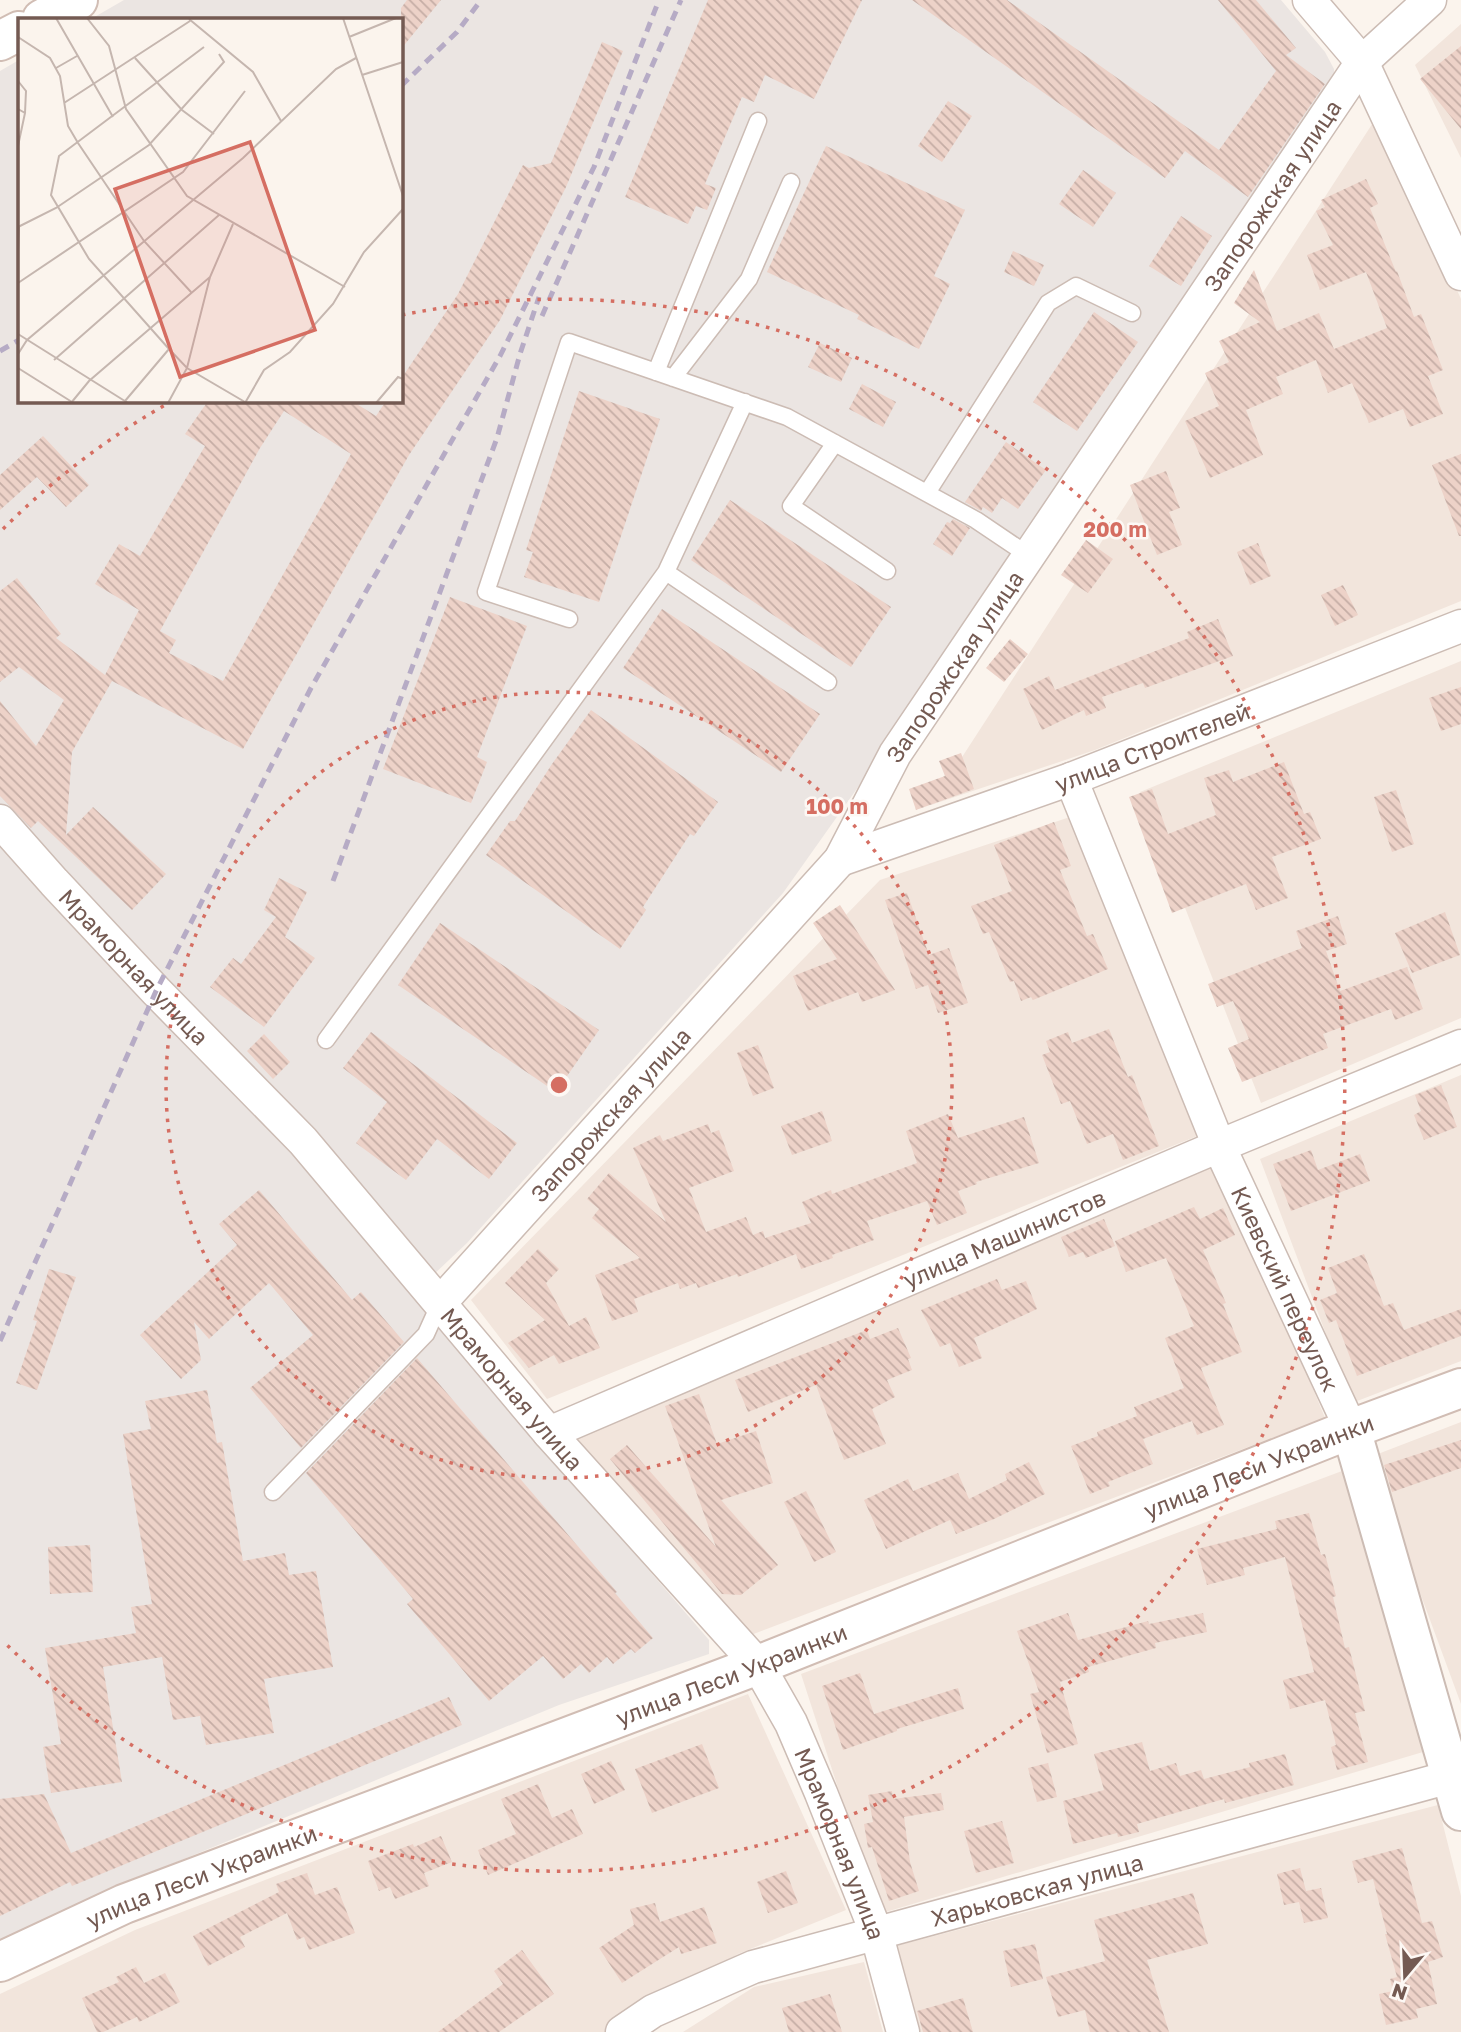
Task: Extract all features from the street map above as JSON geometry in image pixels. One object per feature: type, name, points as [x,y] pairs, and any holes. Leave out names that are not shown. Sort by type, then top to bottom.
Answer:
[{"type":"main road","points":[[44,18],[78,0]]},
{"type":"main road","points":[[0,41],[18,32]]},
{"type":"main road","name":"улица Леси Украинки","points":[[0,1962],[124,1904],[758,1665],[1351,1429],[1461,1388]]},
{"type":"main road","name":"Киевский переулок","points":[[1351,1429],[1458,1787]]},
{"type":"street","points":[[1309,0],[1362,62],[1461,274]]},
{"type":"street","name":"Запорожская улица","points":[[440,1303],[840,860],[895,754],[1362,62],[1430,0]]},
{"type":"street","name":"улица Строителей","points":[[840,860],[1071,779],[1461,626]]},
{"type":"street","name":"Киевский переулок","points":[[1071,779],[1219,1146],[1351,1429]]},
{"type":"street","name":"Мраморная улица","points":[[0,821],[156,991],[303,1141],[549,1433],[758,1665],[792,1723],[876,1932],[903,2032]]},
{"type":"street","name":"улица Машинистов","points":[[549,1433],[1219,1146],[1461,1046]]},
{"type":"street","name":"Харьковская улица","points":[[622,2032],[653,2011],[753,1967],[876,1932],[1458,1787]]},
{"type":"lane","points":[[656,372],[758,121]]},
{"type":"lane","points":[[673,378],[749,279],[791,183]]},
{"type":"lane","points":[[927,493],[1048,303],[1076,286],[1132,313]]},
{"type":"lane","points":[[569,619],[486,592],[569,342],[787,417],[976,520],[1028,555]]},
{"type":"lane","points":[[326,1040],[666,572],[745,402]]},
{"type":"lane","points":[[835,443],[791,506],[887,571]]},
{"type":"lane","points":[[666,572],[828,682]]},
{"type":"lane","points":[[273,1492],[426,1334],[440,1303]]},
{"type":"shaded area","points":[[124,0],[1281,0],[1325,52],[1334,69],[1334,84],[868,773],[783,893],[467,1243],[412,1295],[709,1640],[709,1654],[559,1705],[140,1877],[0,1941],[0,71],[18,61],[18,402],[402,402],[402,18],[93,18]]},
{"type":"shaded area","points":[[1461,24],[1461,158],[1415,65]]},
{"type":"shaded area","points":[[1378,115],[1461,299],[1461,601],[1095,750],[931,805]]},
{"type":"shaded area","points":[[1461,661],[1461,1018],[1261,1103],[1140,792]]},
{"type":"shaded area","points":[[1088,811],[1212,1130],[547,1399],[471,1300],[880,880]]},
{"type":"shaded area","points":[[1461,1075],[1461,1361],[1352,1403],[1260,1159]]},
{"type":"shaded area","points":[[1220,1162],[1325,1418],[751,1635],[565,1427]]},
{"type":"shaded area","points":[[1461,1422],[1461,1704],[1370,1457]]},
{"type":"shaded area","points":[[1342,1471],[1423,1752],[879,1914],[801,1674]]},
{"type":"shaded area","points":[[748,1694],[846,1910],[738,1954],[610,2032],[0,2032],[0,1994],[135,1930]]},
{"type":"shaded area","points":[[1438,1805],[1461,1896],[1461,2032],[915,2032],[892,1947]]},
{"type":"shaded area","points":[[864,1962],[883,2032],[683,2032],[754,1987]]},
{"type":"building","points":[[407,0],[441,0],[402,48],[401,8]]},
{"type":"building","points":[[708,0],[862,0],[814,99],[765,75],[754,102],[742,97],[705,184],[716,188],[707,210],[696,206],[688,224],[625,197]]},
{"type":"building","points":[[912,0],[1007,0],[1219,150],[1276,71],[1218,0],[1256,0],[1296,48],[1286,55],[1325,84],[1248,197],[1185,151],[1165,178]]},
{"type":"building","points":[[602,42],[623,51],[566,187],[500,320],[409,455],[243,749],[112,681],[72,752],[66,835],[93,807],[166,874],[132,910],[38,821],[31,828],[0,796],[0,701],[36,746],[64,700],[19,667],[0,682],[0,591],[17,578],[61,634],[56,638],[105,675],[139,610],[95,584],[119,544],[140,556],[205,446],[185,434],[207,402],[354,402],[376,416],[385,402],[402,402],[402,378],[458,294],[523,165],[529,168],[551,163]],"holes":[[[284,411],[351,454],[223,681],[169,653],[176,640],[160,631],[260,448]]]},
{"type":"building","points":[[1461,46],[1461,129],[1420,79]]},
{"type":"building","points":[[948,101],[972,116],[942,162],[918,146]]},
{"type":"building","points":[[826,146],[965,210],[934,276],[950,284],[919,349],[857,319],[859,315],[767,272]]},
{"type":"building","points":[[1083,170],[1116,193],[1093,227],[1059,204]]},
{"type":"building","points":[[1366,179],[1378,204],[1370,208],[1414,317],[1421,314],[1443,370],[1428,376],[1443,414],[1410,427],[1403,409],[1369,423],[1352,383],[1328,393],[1316,360],[1276,377],[1283,394],[1246,410],[1263,455],[1210,478],[1185,421],[1219,406],[1205,373],[1229,362],[1219,341],[1260,322],[1234,303],[1254,270],[1277,331],[1319,313],[1334,349],[1387,328],[1366,272],[1320,290],[1307,255],[1333,245],[1316,211],[1325,207],[1321,200]]},
{"type":"building","points":[[1181,216],[1212,236],[1181,286],[1149,266]]},
{"type":"building","points":[[1013,251],[1044,265],[1034,286],[1004,272]]},
{"type":"building","points":[[1094,312],[1138,342],[1077,431],[1033,402]]},
{"type":"building","points":[[820,343],[852,358],[841,382],[808,367]]},
{"type":"building","points":[[862,384],[896,402],[883,427],[849,409]]},
{"type":"building","points":[[579,391],[660,419],[599,602],[524,577],[533,552],[526,550]]},
{"type":"building","points":[[43,436],[89,485],[66,507],[37,477],[0,510],[0,475]]},
{"type":"building","points":[[1006,442],[1046,470],[1018,509],[1002,498],[992,513],[983,507],[981,511],[965,502]]},
{"type":"building","points":[[1461,454],[1461,536],[1459,536],[1432,465]]},
{"type":"building","points":[[1166,471],[1180,508],[1169,512],[1182,545],[1157,555],[1130,485]]},
{"type":"building","points":[[730,500],[891,607],[851,667],[691,560]]},
{"type":"building","points":[[953,519],[970,528],[952,556],[933,544],[947,522],[950,523]]},
{"type":"building","points":[[1086,540],[1113,559],[1088,593],[1061,575]]},
{"type":"building","points":[[1258,543],[1271,576],[1250,585],[1237,552]]},
{"type":"building","points":[[1343,585],[1358,615],[1335,626],[1321,595]]},
{"type":"building","points":[[450,597],[527,626],[477,757],[487,762],[471,803],[383,769]]},
{"type":"building","points":[[662,609],[820,714],[781,772],[623,668]]},
{"type":"building","points":[[1218,619],[1233,656],[1145,688],[1143,683],[1102,697],[1106,708],[1086,716],[1084,710],[1042,730],[1023,689],[1049,676],[1055,690],[1189,638],[1187,632]]},
{"type":"building","points":[[1010,639],[1028,654],[1004,682],[986,668]]},
{"type":"building","points":[[1461,687],[1461,724],[1441,731],[1429,698]]},
{"type":"building","points":[[591,710],[718,802],[694,836],[690,834],[643,907],[646,910],[620,949],[486,855],[510,821],[515,821]]},
{"type":"building","points":[[961,753],[974,789],[916,810],[909,789],[945,776],[939,761]]},
{"type":"building","points":[[1284,762],[1304,814],[1310,812],[1321,839],[1272,857],[1288,898],[1256,910],[1246,884],[1172,913],[1129,797],[1152,789],[1168,834],[1216,815],[1204,778],[1229,770],[1233,782]]},
{"type":"building","points":[[1396,790],[1414,844],[1392,852],[1374,797]]},
{"type":"building","points":[[1054,822],[1071,866],[1060,870],[1087,936],[1093,934],[1108,969],[1033,1000],[1031,997],[1021,1001],[989,932],[983,934],[971,906],[1012,891],[994,845]]},
{"type":"building","points":[[279,878],[307,892],[285,937],[315,958],[264,1027],[210,987],[233,958],[241,964],[276,917],[264,910]]},
{"type":"building","points":[[907,893],[929,955],[949,948],[968,1003],[938,1013],[928,985],[916,989],[885,900]]},
{"type":"building","points":[[840,905],[895,990],[862,1002],[858,992],[808,1011],[793,976],[837,959],[813,923]]},
{"type":"building","points":[[1445,912],[1460,955],[1412,973],[1395,933]]},
{"type":"building","points":[[1338,916],[1347,944],[1326,951],[1340,991],[1407,967],[1423,1009],[1395,1020],[1391,1009],[1323,1034],[1328,1048],[1242,1082],[1228,1048],[1249,1039],[1233,1001],[1217,1007],[1208,984],[1302,948],[1296,931]]},
{"type":"building","points":[[440,923],[599,1030],[556,1092],[398,985]]},
{"type":"building","points":[[1109,1029],[1128,1077],[1132,1075],[1159,1146],[1123,1160],[1113,1134],[1087,1144],[1070,1101],[1061,1104],[1042,1055],[1050,1052],[1046,1041],[1068,1032],[1072,1043]]},
{"type":"building","points":[[371,1032],[517,1143],[489,1179],[437,1139],[406,1180],[356,1143],[387,1102],[343,1068]]},
{"type":"building","points":[[264,1034],[290,1062],[273,1079],[247,1051]]},
{"type":"building","points":[[758,1045],[774,1088],[753,1096],[737,1053]]},
{"type":"building","points":[[1441,1085],[1457,1127],[1424,1140],[1414,1115],[1421,1111],[1415,1095]]},
{"type":"building","points":[[822,1111],[832,1141],[792,1155],[781,1126]]},
{"type":"building","points":[[948,1114],[958,1138],[1024,1117],[1039,1163],[976,1182],[977,1184],[958,1191],[967,1213],[937,1225],[927,1201],[867,1221],[874,1240],[832,1255],[833,1258],[801,1269],[796,1254],[738,1277],[737,1274],[698,1288],[696,1283],[680,1289],[678,1283],[634,1299],[638,1312],[612,1321],[595,1275],[640,1258],[592,1218],[599,1209],[587,1199],[609,1173],[666,1222],[633,1148],[660,1135],[663,1141],[708,1124],[711,1133],[719,1130],[734,1171],[689,1188],[706,1232],[746,1217],[753,1235],[763,1231],[765,1238],[811,1223],[802,1202],[917,1163],[906,1131]]},
{"type":"building","points":[[1311,1150],[1318,1170],[1360,1154],[1370,1181],[1291,1211],[1273,1164]]},
{"type":"building","points":[[259,1190],[352,1300],[361,1292],[404,1342],[301,1448],[250,1388],[313,1335],[269,1283],[209,1339],[194,1322],[201,1360],[181,1379],[140,1335],[237,1245],[219,1224]]},
{"type":"building","points":[[1194,1207],[1200,1219],[1223,1208],[1235,1235],[1203,1250],[1226,1303],[1223,1304],[1242,1352],[1201,1368],[1224,1425],[1197,1435],[1192,1421],[1143,1439],[1153,1464],[1108,1482],[1110,1486],[1090,1494],[1071,1446],[1137,1416],[1134,1407],[1184,1388],[1165,1338],[1194,1326],[1166,1258],[1126,1272],[1115,1241]]},
{"type":"building","points":[[1104,1219],[1115,1246],[1086,1258],[1083,1252],[1069,1257],[1061,1237]]},
{"type":"building","points":[[538,1249],[559,1269],[546,1283],[569,1326],[586,1317],[600,1348],[559,1364],[554,1355],[529,1368],[508,1343],[545,1320],[505,1283]]},
{"type":"building","points":[[1364,1254],[1384,1306],[1393,1303],[1404,1330],[1461,1309],[1461,1336],[1357,1376],[1336,1320],[1329,1323],[1320,1300],[1337,1293],[1328,1268]]},
{"type":"building","points":[[49,1269],[76,1277],[37,1390],[16,1383],[37,1321],[33,1320]]},
{"type":"building","points":[[997,1279],[1002,1290],[1026,1281],[1037,1309],[974,1338],[982,1358],[959,1367],[950,1343],[940,1347],[921,1310]]},
{"type":"building","points":[[898,1328],[911,1358],[908,1359],[912,1370],[887,1380],[895,1397],[872,1409],[886,1444],[844,1460],[816,1385],[748,1412],[735,1380],[867,1330],[870,1339]]},
{"type":"building","points":[[417,1358],[617,1592],[615,1593],[653,1638],[635,1653],[631,1649],[613,1664],[607,1657],[589,1673],[581,1664],[563,1679],[543,1656],[489,1701],[407,1604],[413,1599],[306,1473]]},
{"type":"building","points":[[207,1390],[217,1443],[222,1442],[243,1561],[285,1553],[289,1575],[316,1571],[333,1667],[264,1679],[274,1733],[206,1745],[200,1716],[173,1720],[162,1657],[103,1667],[122,1782],[51,1793],[43,1747],[61,1744],[45,1648],[136,1633],[131,1607],[152,1604],[123,1434],[151,1429],[145,1401]]},
{"type":"building","points":[[699,1394],[717,1444],[756,1431],[773,1483],[721,1500],[778,1565],[741,1595],[722,1594],[610,1459],[627,1445],[716,1547],[665,1406]]},
{"type":"building","points":[[1461,1440],[1461,1468],[1392,1492],[1384,1465]]},
{"type":"building","points":[[1029,1462],[1045,1494],[956,1534],[950,1520],[886,1549],[864,1500],[908,1479],[913,1491],[958,1473],[969,1499],[1007,1480],[1005,1474]]},
{"type":"building","points":[[806,1491],[836,1552],[814,1562],[784,1502]]},
{"type":"building","points":[[1309,1513],[1321,1555],[1325,1554],[1345,1648],[1349,1647],[1365,1711],[1355,1713],[1368,1762],[1337,1770],[1331,1747],[1336,1745],[1325,1700],[1290,1709],[1283,1680],[1314,1672],[1285,1557],[1243,1568],[1245,1575],[1207,1585],[1197,1549],[1277,1529],[1275,1521]]},
{"type":"building","points":[[90,1545],[93,1592],[50,1594],[48,1547]]},
{"type":"building","points":[[1068,1613],[1078,1640],[1148,1621],[1149,1624],[1203,1613],[1207,1632],[1155,1643],[1156,1648],[1088,1667],[1089,1672],[1060,1682],[1078,1744],[1047,1753],[1030,1694],[1039,1692],[1017,1631]]},
{"type":"building","points":[[860,1673],[874,1714],[958,1688],[964,1709],[897,1729],[843,1750],[822,1686]]},
{"type":"building","points":[[449,1697],[462,1725],[72,1886],[70,1882],[0,1916],[0,1799],[44,1794],[71,1853]]},
{"type":"building","points":[[1142,1742],[1150,1771],[1176,1763],[1180,1776],[1201,1770],[1204,1779],[1285,1754],[1294,1785],[1225,1803],[1224,1799],[1137,1824],[1139,1832],[1118,1837],[1117,1833],[1073,1844],[1063,1801],[1104,1790],[1094,1754]]},
{"type":"building","points":[[702,1744],[719,1788],[652,1813],[635,1769]]},
{"type":"building","points":[[611,1761],[625,1790],[594,1804],[581,1774]]},
{"type":"building","points":[[1048,1763],[1057,1797],[1037,1802],[1028,1768]]},
{"type":"building","points":[[538,1784],[552,1818],[572,1809],[583,1834],[488,1875],[478,1850],[516,1834],[501,1799]]},
{"type":"building","points":[[892,1791],[893,1799],[941,1793],[944,1810],[904,1817],[910,1862],[919,1891],[889,1901],[872,1847],[868,1848],[864,1824],[873,1822],[868,1795]]},
{"type":"building","points":[[1002,1821],[1014,1863],[976,1873],[964,1831]]},
{"type":"building","points":[[441,1836],[452,1862],[424,1873],[429,1886],[395,1899],[390,1887],[379,1891],[368,1861]]},
{"type":"building","points":[[1402,1848],[1422,1923],[1432,1921],[1443,1957],[1428,1962],[1437,2004],[1416,2009],[1418,2018],[1386,2025],[1379,1994],[1393,1991],[1390,1979],[1397,1977],[1373,1879],[1358,1883],[1352,1861]]},
{"type":"building","points":[[1300,1868],[1306,1891],[1321,1888],[1328,1918],[1304,1923],[1299,1902],[1284,1905],[1277,1874]]},
{"type":"building","points":[[786,1871],[798,1903],[768,1913],[757,1882]]},
{"type":"building","points":[[307,1873],[315,1895],[337,1887],[355,1933],[309,1950],[304,1937],[297,1940],[287,1913],[240,1937],[245,1947],[208,1966],[193,1936],[279,1892],[276,1884]]},
{"type":"building","points":[[1193,1893],[1208,1944],[1147,1960],[1169,2032],[1090,2032],[1085,2010],[1058,2017],[1046,1977],[1105,1961],[1094,1920]]},
{"type":"building","points":[[655,1903],[660,1922],[704,1907],[717,1943],[681,1954],[679,1947],[622,1983],[599,1948],[634,1925],[630,1909]]},
{"type":"building","points":[[1035,1944],[1043,1979],[1011,1987],[1003,1951]]},
{"type":"building","points":[[522,1950],[554,1994],[499,2032],[438,2032],[503,1984],[494,1971]]},
{"type":"building","points":[[136,1967],[144,1983],[165,1973],[180,2002],[139,2022],[137,2017],[103,2032],[97,2032],[82,1998],[119,1982],[116,1977]]},
{"type":"building","points":[[830,1994],[842,2032],[789,2032],[782,2008]]},
{"type":"building","points":[[963,1998],[973,2032],[923,2032],[917,2011]]},
{"type":"railway","points":[[402,85],[457,32],[481,0]]},
{"type":"railway","points":[[0,1341],[156,991],[311,688],[500,356],[594,167],[659,0]]},
{"type":"railway","points":[[542,316],[681,0]]},
{"type":"railway","points":[[333,881],[497,438],[539,297]]},
{"type":"railway","points":[[0,351],[18,341]]}]
